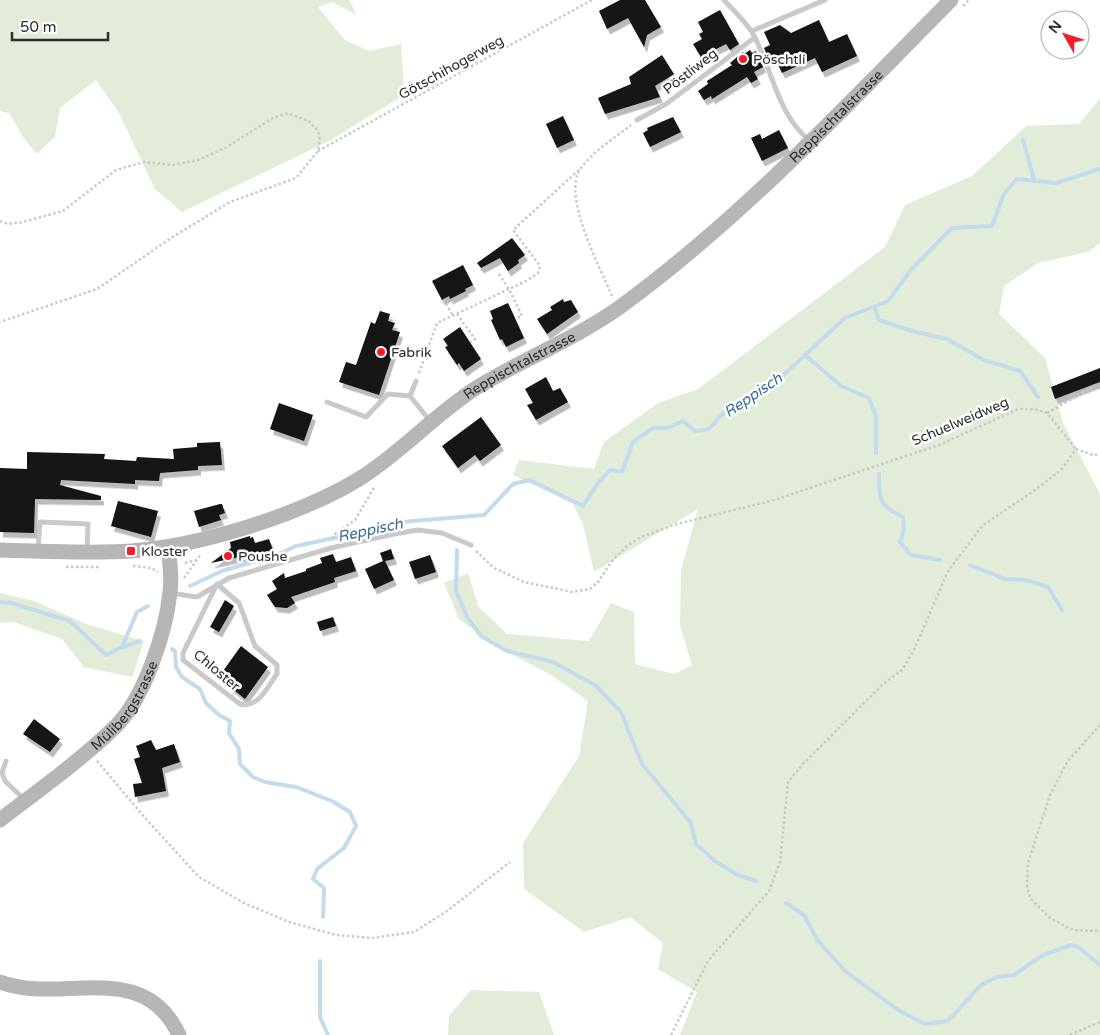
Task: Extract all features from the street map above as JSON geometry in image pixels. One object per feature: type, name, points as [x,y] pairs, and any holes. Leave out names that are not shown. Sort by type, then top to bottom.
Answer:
[{"type":"main road","name":"Reppischtalstrasse","points":[[0,550],[130,551],[168,546],[238,528],[330,496],[362,477],[430,422],[487,381],[587,329],[618,308],[696,245],[811,142],[951,0]]},
{"type":"main road","name":"Mülibergstrasse","points":[[0,820],[116,726],[144,685],[162,630],[170,593],[171,570],[168,546]]},
{"type":"main road","points":[[0,982],[34,990],[54,990],[86,986],[122,988],[141,995],[157,1006],[174,1024],[179,1035]]},
{"type":"lane","points":[[724,0],[752,31],[781,100],[801,134],[811,142]]},
{"type":"lane","points":[[752,31],[825,0]]},
{"type":"lane","name":"Pöstliweg","points":[[637,120],[666,104],[754,38]]},
{"type":"lane","points":[[410,396],[416,381]]},
{"type":"lane","points":[[327,402],[366,417],[388,394],[410,396],[430,422]]},
{"type":"lane","points":[[38,550],[40,522],[88,524],[87,552]]},
{"type":"lane","points":[[170,593],[197,597],[229,578],[331,548],[418,530],[442,534],[470,546]]},
{"type":"lane","name":"Chloster","points":[[217,584],[239,603],[255,646],[277,665],[277,674],[256,702],[248,706],[240,704],[183,660],[183,653],[217,584]]},
{"type":"lane","points":[[6,761],[2,773],[5,781],[25,800]]},
{"type":"path","name":"Götschihogerweg","points":[[318,151],[592,0]]},
{"type":"path","points":[[0,221],[8,224],[23,222],[63,211],[116,170],[144,162],[173,164],[198,160],[227,147],[273,118],[288,113],[310,121],[318,131],[320,140],[318,151],[296,178],[230,202],[171,238],[97,289],[0,322]]},
{"type":"path","points":[[416,381],[437,323],[516,286],[538,273],[540,266],[513,230],[637,120]]},
{"type":"path","points":[[581,168],[575,183],[576,204],[614,302]]},
{"type":"path","points":[[499,274],[509,289],[522,316],[516,318]]},
{"type":"path","points":[[444,299],[453,316]]},
{"type":"path","points":[[457,314],[475,339],[470,342]]},
{"type":"path","points":[[1095,386],[1047,413],[1076,449],[1093,456],[1100,454]]},
{"type":"path","name":"Schuelweidweg","points":[[470,546],[494,568],[524,582],[572,592],[590,588],[598,582],[612,561],[627,546],[641,537],[677,524],[774,500],[939,445],[1018,409],[1034,409],[1047,413]]},
{"type":"path","points":[[671,1035],[708,961],[769,891],[780,862],[788,782],[804,763],[882,685],[902,670],[914,650],[948,571],[982,526],[1036,490],[1061,470],[1076,449]]},
{"type":"path","points":[[334,536],[355,520],[377,482]]},
{"type":"path","points":[[185,563],[197,560],[193,568],[185,569]]},
{"type":"path","points":[[141,566],[153,568],[155,572]]},
{"type":"path","points":[[1100,725],[1067,762],[1050,795],[1028,863],[1027,887],[1030,898],[1050,918],[1073,930],[1100,931]]},
{"type":"path","points":[[88,750],[146,820],[199,877],[244,903],[289,922],[336,935],[372,938],[414,932],[447,911],[510,862]]},
{"type":"path","points":[[1070,1035],[1100,1022]]},
{"type":"green space","points":[[0,0],[349,0],[357,15],[332,2],[318,7],[345,40],[369,51],[401,44],[404,95],[329,141],[182,212],[155,189],[119,113],[96,80],[60,108],[55,137],[37,154],[25,140],[9,113],[0,111]]},
{"type":"green space","points":[[1100,99],[1100,243],[1088,252],[1038,263],[1004,286],[999,314],[1045,358],[1063,423],[1100,494],[1100,1035],[680,1035],[697,992],[658,969],[663,943],[630,917],[584,932],[524,889],[523,843],[579,756],[588,701],[551,675],[496,646],[459,619],[444,583],[468,573],[478,606],[507,634],[589,641],[611,603],[634,612],[635,664],[674,674],[692,665],[680,625],[681,570],[698,509],[594,572],[583,524],[573,504],[513,475],[519,460],[594,469],[604,442],[658,403],[698,389],[885,247],[905,205],[972,176],[1026,126],[1079,124]]},
{"type":"green space","points":[[0,593],[34,601],[89,625],[144,641],[132,677],[84,667],[62,639],[14,622],[0,623]]},
{"type":"green space","points":[[471,990],[539,992],[554,1035],[448,1035],[449,1016]]},
{"type":"building","points":[[620,0],[645,0],[661,27],[647,35],[644,47],[628,18],[607,29],[599,11]]},
{"type":"building","points":[[720,10],[739,44],[730,50],[726,44],[701,57],[693,44],[702,39],[699,34],[703,32],[698,22]]},
{"type":"building","points":[[819,20],[829,42],[847,34],[857,56],[822,72],[815,58],[782,73],[775,58],[770,62],[764,48],[770,45],[764,32],[780,25],[791,33]]},
{"type":"building","points":[[750,50],[752,53],[756,51],[763,67],[754,72],[758,79],[751,83],[747,77],[712,99],[711,96],[704,100],[698,91],[708,84],[707,81],[732,65],[730,63],[743,52],[744,54]]},
{"type":"building","points":[[662,55],[674,74],[655,86],[660,97],[605,114],[598,98],[631,84],[629,77]]},
{"type":"building","points":[[563,116],[574,140],[557,148],[546,124]]},
{"type":"building","points":[[673,117],[681,132],[650,147],[643,133],[648,130],[647,128]]},
{"type":"building","points":[[779,130],[788,148],[762,161],[751,138],[760,134],[762,139]]},
{"type":"building","points":[[512,238],[525,255],[518,260],[519,263],[508,271],[500,258],[481,268],[477,263]]},
{"type":"building","points":[[463,265],[473,285],[450,299],[449,296],[442,300],[432,281]]},
{"type":"building","points":[[563,299],[564,302],[571,300],[578,312],[547,334],[537,319],[552,310],[550,307]]},
{"type":"building","points":[[508,303],[524,338],[506,347],[502,339],[500,340],[491,320],[493,319],[490,311]]},
{"type":"building","name":"Fabrik","points":[[380,311],[390,314],[388,321],[395,323],[392,330],[400,332],[379,395],[339,382],[346,362],[356,365],[371,322],[375,324]]},
{"type":"building","points":[[460,327],[481,359],[464,371],[459,363],[457,365],[445,347],[448,346],[443,339]]},
{"type":"building","points":[[1100,368],[1100,382],[1055,399],[1051,387]]},
{"type":"building","points":[[546,377],[553,391],[560,388],[568,402],[536,420],[527,405],[533,403],[525,389]]},
{"type":"building","points":[[279,403],[313,415],[304,441],[270,429]]},
{"type":"building","points":[[481,417],[501,445],[480,461],[475,455],[458,468],[442,446]]},
{"type":"building","points":[[220,442],[222,465],[198,466],[198,470],[160,473],[159,481],[135,480],[135,484],[61,480],[60,485],[101,496],[101,500],[35,499],[34,533],[0,532],[0,468],[27,469],[27,452],[105,454],[104,459],[136,461],[137,457],[174,459],[173,449],[197,447],[197,443]]},
{"type":"building","points":[[118,501],[158,511],[151,537],[111,526]]},
{"type":"building","points":[[222,504],[225,513],[219,515],[221,520],[199,527],[194,511]]},
{"type":"building","points":[[250,536],[250,538],[253,537],[255,543],[269,539],[273,550],[211,563],[231,548],[230,542]]},
{"type":"building","points":[[391,549],[394,559],[385,561],[394,580],[374,589],[365,569],[383,561],[380,553]]},
{"type":"building","points":[[333,554],[336,562],[351,557],[356,571],[334,578],[335,582],[291,597],[295,603],[287,608],[275,607],[267,595],[277,589],[272,581],[284,573],[285,578],[306,571],[306,569],[322,563],[320,558]]},
{"type":"building","points":[[430,555],[436,572],[415,579],[409,562]]},
{"type":"building","points":[[225,600],[234,606],[219,632],[210,627]]},
{"type":"building","points":[[333,617],[336,626],[320,631],[317,622]]},
{"type":"building","points":[[241,646],[268,667],[245,699],[228,685],[233,678],[223,671]]},
{"type":"building","points":[[34,719],[60,739],[50,752],[23,734]]},
{"type":"building","points":[[151,740],[156,750],[174,744],[180,762],[162,768],[166,791],[135,797],[133,784],[142,783],[134,759],[140,757],[136,746]]},
{"type":"waterway","points":[[1023,140],[1034,180]]},
{"type":"waterway","name":"Reppisch","points":[[190,586],[222,571],[274,556],[296,546],[387,527],[402,522],[484,515],[513,484],[530,480],[583,506],[598,483],[610,470],[622,472],[633,442],[653,428],[668,428],[683,421],[695,431],[709,429],[728,408],[778,380],[845,318],[888,301],[910,271],[952,228],[992,226],[1004,194],[1017,179],[1056,183],[1100,169]]},
{"type":"waterway","points":[[874,307],[879,320],[912,331],[947,339],[984,360],[1020,371],[1038,397]]},
{"type":"waterway","points":[[805,355],[841,386],[869,398],[876,416],[876,453]]},
{"type":"waterway","points":[[879,474],[879,490],[882,501],[889,509],[903,517],[904,530],[900,542],[911,555],[940,560]]},
{"type":"waterway","points":[[457,550],[456,591],[467,617],[481,636],[507,651],[553,662],[595,685],[621,712],[642,764],[691,823],[696,844],[715,861],[738,875],[756,881]]},
{"type":"waterway","points":[[970,565],[1005,579],[1027,580],[1048,587],[1062,610]]},
{"type":"waterway","name":"Reppisch","points":[[0,602],[11,603],[70,621],[106,655],[122,647],[137,612],[148,606]]},
{"type":"waterway","points":[[123,647],[140,641]]},
{"type":"waterway","points":[[172,649],[175,651],[176,667],[182,677],[200,689],[206,703],[219,715],[230,721],[229,733],[239,749],[240,764],[253,777],[265,782],[296,787],[332,801],[350,812],[356,826],[344,848],[317,869],[313,879],[324,888],[323,917]]},
{"type":"waterway","points":[[786,903],[804,915],[818,941],[845,971],[898,1010],[925,1024],[948,1021],[981,985],[997,977],[1014,975],[1043,955],[1071,945],[1078,947],[1100,965]]},
{"type":"waterway","points":[[320,961],[320,1017],[328,1035]]},
{"type":"place","name":"Pöschtli","points":[[743,59]]},
{"type":"place","name":"Fabrik","points":[[381,352]]},
{"type":"place","name":"Kloster","points":[[131,551]]},
{"type":"place","name":"Poushe","points":[[228,556]]}]
